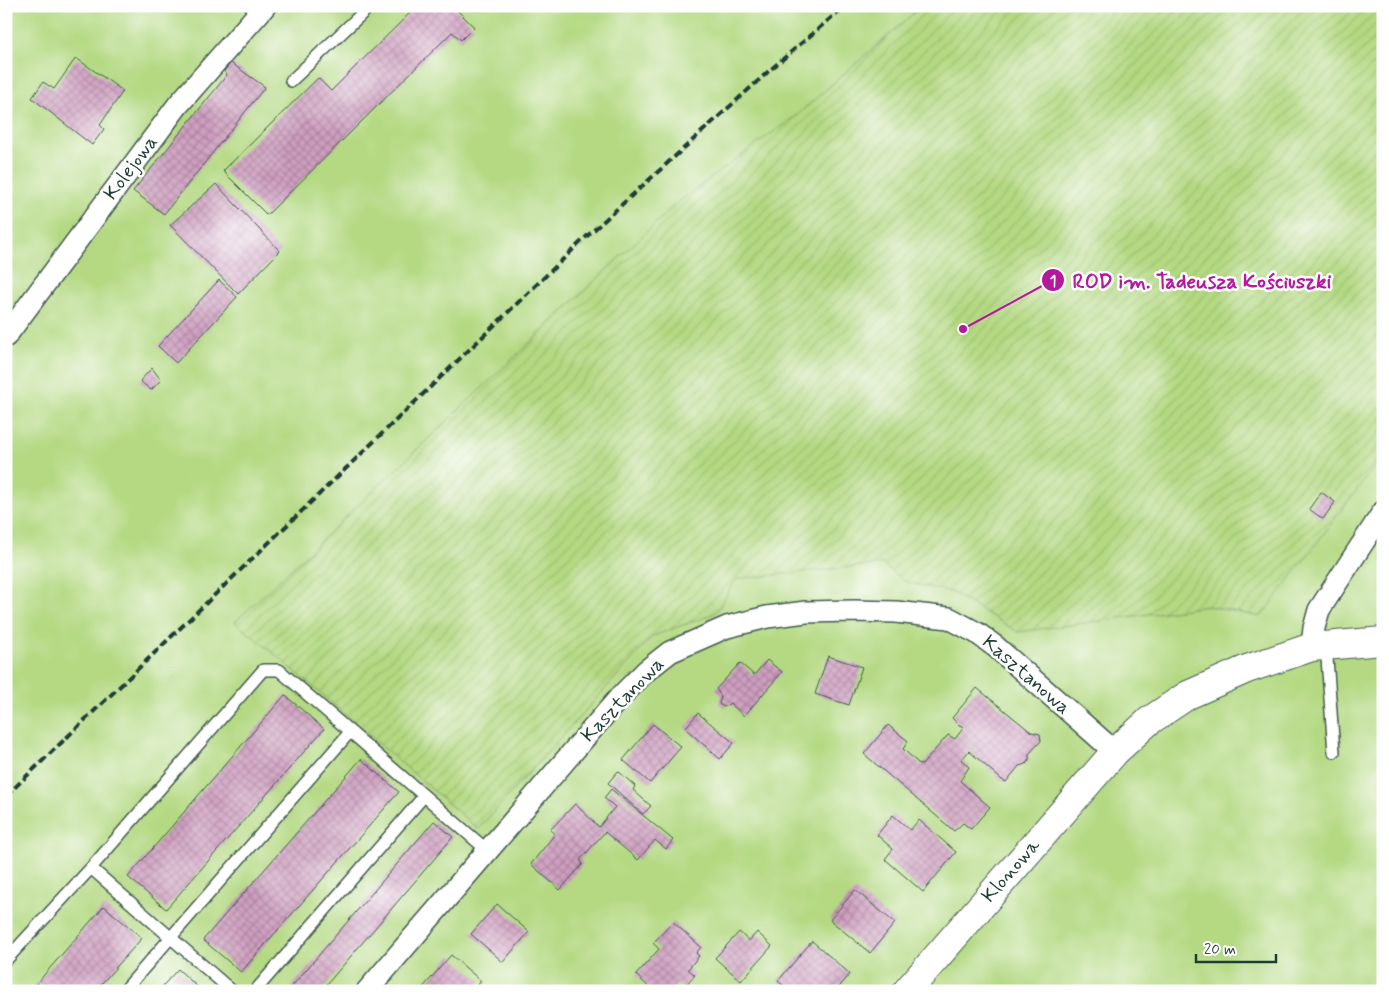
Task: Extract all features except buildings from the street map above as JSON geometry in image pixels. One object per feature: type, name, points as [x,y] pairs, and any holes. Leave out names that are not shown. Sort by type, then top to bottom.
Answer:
[{"type":"street","name":"Kolejowa","points":[[6,336],[178,105],[265,6]]},
{"type":"street","points":[[1319,646],[1314,628],[1319,610],[1383,512]]},
{"type":"street","name":"Kasztanowa","points":[[367,991],[619,698],[647,670],[670,652],[727,627],[767,617],[806,612],[896,612],[949,618],[977,633],[996,647],[1114,752]]},
{"type":"street","name":"Klonowa","points":[[907,991],[1114,752],[1149,722],[1188,695],[1247,669],[1319,646],[1383,641]]},
{"type":"lane","points":[[292,81],[370,6]]},
{"type":"lane","points":[[1319,646],[1334,752]]},
{"type":"lane","points":[[6,960],[91,868],[263,670],[278,670],[488,851]]},
{"type":"lane","points":[[124,991],[350,732]]},
{"type":"lane","points":[[255,991],[424,796]]},
{"type":"lane","points":[[91,868],[232,991]]},
{"type":"green space","points":[[6,6],[1383,6],[1383,991],[6,991]]},
{"type":"green space","points":[[922,6],[1383,6],[1383,455],[1261,617],[1208,606],[1018,632],[951,592],[906,582],[882,564],[736,579],[716,613],[653,636],[478,829],[235,622],[678,202],[798,114]]},
{"type":"railway","points":[[6,796],[585,238],[770,70],[845,6]]},
{"type":"place","name":"ROD im. Tadeusza Kościuszki","points":[[963,329]]}]
